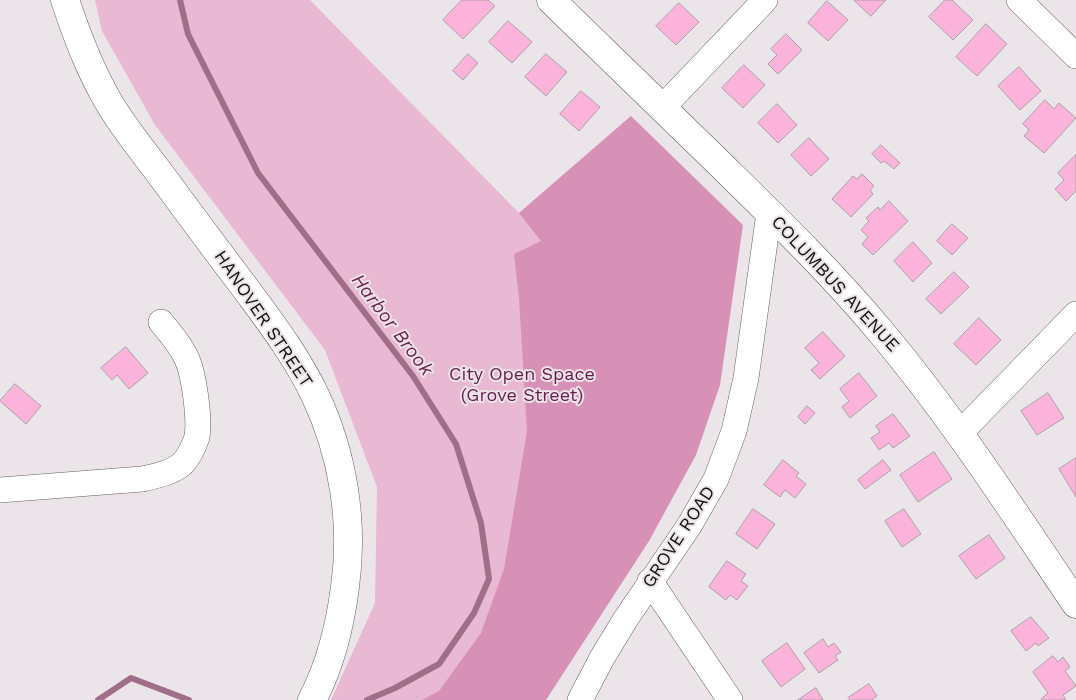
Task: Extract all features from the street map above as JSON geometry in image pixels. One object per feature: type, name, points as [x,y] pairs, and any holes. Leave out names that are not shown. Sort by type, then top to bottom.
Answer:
[{"type":"street","name":"HANOVER STREET","points":[[65,0],[83,53],[108,102],[140,148],[268,319],[294,358],[318,402],[334,444],[342,477],[348,516],[349,561],[342,609],[331,652],[312,700]]},
{"type":"street","name":"COLUMBUS AVENUE","points":[[551,0],[770,213],[880,330],[922,381],[960,433],[1076,604]]},
{"type":"street","points":[[662,108],[766,0]]},
{"type":"street","points":[[1019,0],[1076,56]]},
{"type":"street","name":"GROVE ROAD","points":[[580,700],[602,658],[650,581],[689,526],[716,480],[734,431],[746,378],[770,213]]},
{"type":"street","points":[[960,433],[1076,314]]},
{"type":"street","points":[[0,490],[142,479],[163,474],[181,464],[192,451],[197,436],[196,402],[186,357],[161,322]]},
{"type":"street","points":[[650,581],[730,700]]},
{"type":"green space","name":"City Open Space (Grove Street)","points":[[95,0],[310,0],[519,213],[631,116],[546,700],[331,700],[375,603],[377,487],[325,350],[155,125],[102,31]]},
{"type":"shaded area","points":[[631,116],[743,225],[720,385],[696,455],[649,541],[546,700],[422,700],[439,691],[481,633],[504,569],[527,431],[519,298],[514,254],[541,241],[519,213]]},
{"type":"building","points":[[462,0],[488,0],[495,6],[463,39],[443,20]]},
{"type":"building","points":[[854,0],[886,0],[871,16]]},
{"type":"building","points":[[945,0],[952,0],[973,20],[953,40],[929,17]]},
{"type":"building","points":[[827,1],[848,20],[828,41],[808,23]]},
{"type":"building","points":[[679,3],[699,22],[676,45],[656,26]]},
{"type":"building","points":[[508,21],[532,42],[512,63],[489,42]]},
{"type":"building","points":[[986,24],[1007,44],[977,76],[956,57]]},
{"type":"building","points":[[786,34],[802,50],[778,74],[768,64],[777,55],[771,49]]},
{"type":"building","points":[[468,54],[478,63],[463,80],[453,71]]},
{"type":"building","points":[[546,54],[567,72],[546,96],[525,77]]},
{"type":"building","points":[[744,65],[765,85],[743,108],[722,88]]},
{"type":"building","points":[[1019,67],[1041,91],[1020,110],[998,86]]},
{"type":"building","points":[[581,91],[600,107],[579,131],[560,114]]},
{"type":"building","points":[[1045,100],[1054,109],[1059,103],[1076,118],[1044,153],[1024,136],[1029,130],[1023,124]]},
{"type":"building","points":[[777,104],[797,125],[778,143],[758,123]]},
{"type":"building","points":[[809,138],[829,159],[811,176],[791,155]]},
{"type":"building","points":[[881,145],[900,163],[894,169],[884,161],[881,163],[872,154]]},
{"type":"building","points":[[1076,155],[1076,191],[1066,201],[1055,189],[1064,180],[1058,173]]},
{"type":"building","points":[[862,174],[874,186],[870,190],[873,194],[851,217],[832,199],[853,176],[857,179]]},
{"type":"building","points":[[889,201],[908,221],[873,255],[862,244],[868,237],[861,230],[869,221],[866,218],[878,207],[880,210]]},
{"type":"building","points":[[952,224],[968,238],[952,255],[937,241]]},
{"type":"building","points":[[913,242],[932,263],[913,282],[894,261]]},
{"type":"building","points":[[954,272],[969,287],[941,314],[926,299]]},
{"type":"building","points":[[979,318],[1001,340],[976,365],[954,344]]},
{"type":"building","points":[[823,332],[845,356],[820,379],[811,370],[819,363],[805,348]]},
{"type":"building","points":[[126,347],[148,373],[129,389],[117,375],[112,380],[101,368]]},
{"type":"building","points":[[859,373],[877,396],[850,418],[842,407],[849,401],[840,389]]},
{"type":"building","points":[[15,384],[41,406],[26,424],[0,401]]},
{"type":"building","points":[[1048,393],[1064,418],[1037,435],[1021,411]]},
{"type":"building","points":[[807,406],[815,413],[805,424],[798,417]]},
{"type":"building","points":[[893,414],[910,436],[893,448],[889,443],[879,450],[871,438],[880,432],[876,426]]},
{"type":"building","points":[[934,452],[952,479],[918,502],[900,475]]},
{"type":"building","points":[[1076,458],[1076,497],[1059,469]]},
{"type":"building","points":[[783,460],[799,473],[796,476],[806,484],[795,498],[785,490],[780,497],[764,485]]},
{"type":"building","points":[[883,460],[891,470],[865,489],[858,480]]},
{"type":"building","points":[[753,509],[775,524],[757,549],[736,534]]},
{"type":"building","points":[[904,509],[921,534],[902,547],[885,521]]},
{"type":"building","points":[[989,535],[1005,558],[976,579],[959,556]]},
{"type":"building","points":[[727,561],[746,574],[741,581],[748,586],[737,600],[730,595],[726,600],[709,587]]},
{"type":"building","points":[[1031,617],[1049,638],[1038,646],[1036,643],[1026,651],[1011,631]]},
{"type":"building","points":[[823,639],[828,647],[834,643],[841,652],[835,656],[838,660],[819,673],[804,653]]},
{"type":"building","points":[[787,643],[805,669],[781,687],[762,661]]},
{"type":"building","points":[[1053,656],[1058,662],[1063,657],[1070,667],[1065,671],[1076,686],[1063,695],[1066,700],[1042,700],[1048,693],[1033,672]]},
{"type":"building","points":[[869,684],[877,696],[872,700],[850,700],[848,698]]},
{"type":"building","points":[[816,688],[823,700],[798,700]]},
{"type":"waterway","name":"Harbor Brook","points":[[180,0],[188,34],[258,173],[413,376],[456,444],[481,523],[489,579],[474,613],[439,664],[395,688],[367,700]]},
{"type":"waterway","name":"Harbor Brook","points":[[98,700],[131,678],[189,700]]}]
